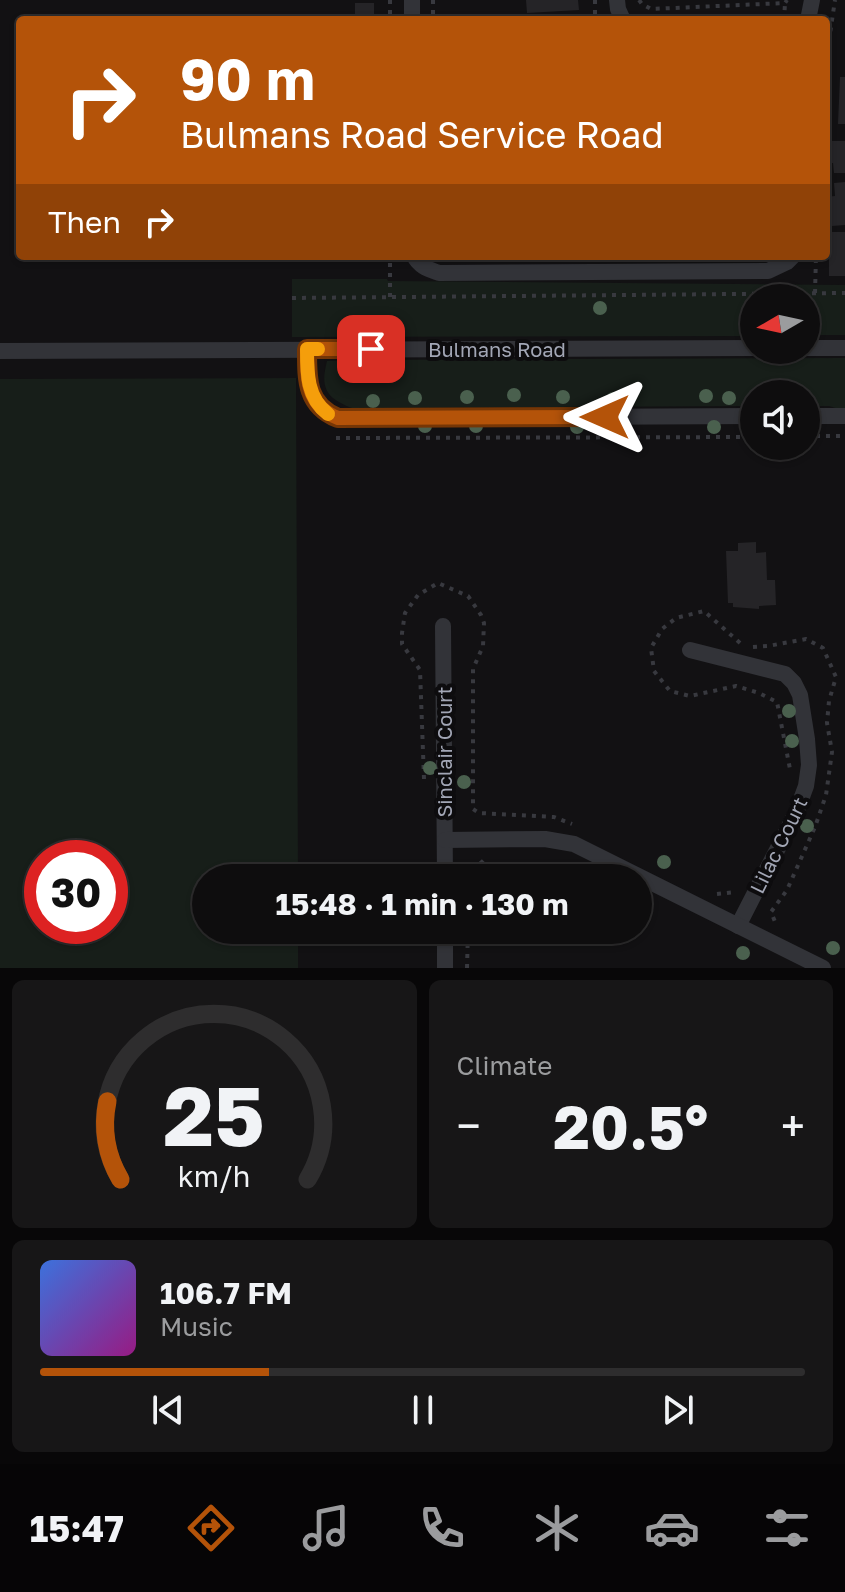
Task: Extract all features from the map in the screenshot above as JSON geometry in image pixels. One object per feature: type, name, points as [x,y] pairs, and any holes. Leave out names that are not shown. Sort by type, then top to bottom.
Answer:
[{"type":"street","points":[[416,260],[427,269],[455,273],[768,271],[789,260]]},
{"type":"street","name":"Bulmans Road","points":[[0,351],[740,348]]},
{"type":"street","points":[[820,348],[845,348]]},
{"type":"street","points":[[307,349],[307,377],[311,392],[318,406],[338,418],[740,416]]},
{"type":"street","points":[[820,416],[845,416]]},
{"type":"street","name":"Sinclair Court","points":[[443,626],[445,864]]},
{"type":"street","name":"Lilac Court","points":[[690,650],[785,674],[800,695],[809,765],[806,786],[796,813],[738,926]]},
{"type":"street","points":[[445,840],[545,839],[574,844],[823,968]]},
{"type":"street","points":[[445,944],[445,968]]},
{"type":"path","points":[[639,0],[651,9],[786,1]]},
{"type":"path","points":[[830,34],[835,0]]},
{"type":"path","points":[[390,260],[390,297]]},
{"type":"path","points":[[815,284],[816,260]]},
{"type":"path","points":[[820,293],[845,293]]},
{"type":"path","points":[[292,298],[740,294]]},
{"type":"path","points":[[820,436],[845,436]]},
{"type":"path","points":[[336,438],[740,437]]},
{"type":"path","points":[[425,788],[420,670],[402,644],[402,633],[405,613],[418,595],[438,583],[468,596],[484,623],[483,646],[473,669],[473,809],[479,813],[554,817],[578,827]]},
{"type":"path","points":[[787,930],[776,924],[771,912],[787,890],[826,795],[832,752],[827,723],[836,677],[832,665],[823,648],[806,639],[750,647],[739,642],[704,611],[676,618],[662,629],[651,648],[654,671],[670,691],[690,696],[736,686],[777,702],[791,776]]},
{"type":"path","points":[[479,864],[485,858],[497,856]]},
{"type":"path","points":[[706,889],[718,895],[734,892],[739,885]]},
{"type":"path","points":[[467,968],[468,944]]},
{"type":"shaded area","points":[[292,279],[740,284],[740,336],[292,337]]},
{"type":"shaded area","points":[[820,285],[845,285],[845,335],[820,335]]},
{"type":"shaded area","points":[[740,358],[740,364],[820,364],[820,358],[845,358],[845,411],[820,406],[820,380],[740,380],[740,406],[352,408],[331,396],[324,378],[327,361],[349,360]]},
{"type":"shaded area","points":[[296,378],[298,864],[192,864],[192,944],[298,944],[298,968],[0,968],[0,379]]},
{"type":"building","points":[[526,0],[578,0],[579,10],[527,13]]},
{"type":"building","points":[[355,3],[374,3],[374,16],[320,16],[320,14],[355,14]]},
{"type":"building","points":[[840,77],[845,77],[845,124],[838,124]]},
{"type":"building","points":[[832,141],[845,141],[845,173],[834,173],[833,163],[830,163]]},
{"type":"building","points":[[845,182],[845,225],[832,226],[830,197],[835,196],[834,183]]},
{"type":"building","points":[[830,232],[845,232],[845,276],[829,276]]},
{"type":"building","points":[[756,542],[756,553],[766,552],[767,580],[775,580],[776,605],[759,606],[759,609],[733,607],[733,603],[728,603],[726,551],[738,551],[738,543]]},
{"type":"slow traffic","points":[[318,349],[307,349],[307,377],[318,406],[328,414]]},
{"type":"route","points":[[371,349],[307,349],[307,377],[311,392],[318,406],[326,413],[338,418],[605,417]]}]
